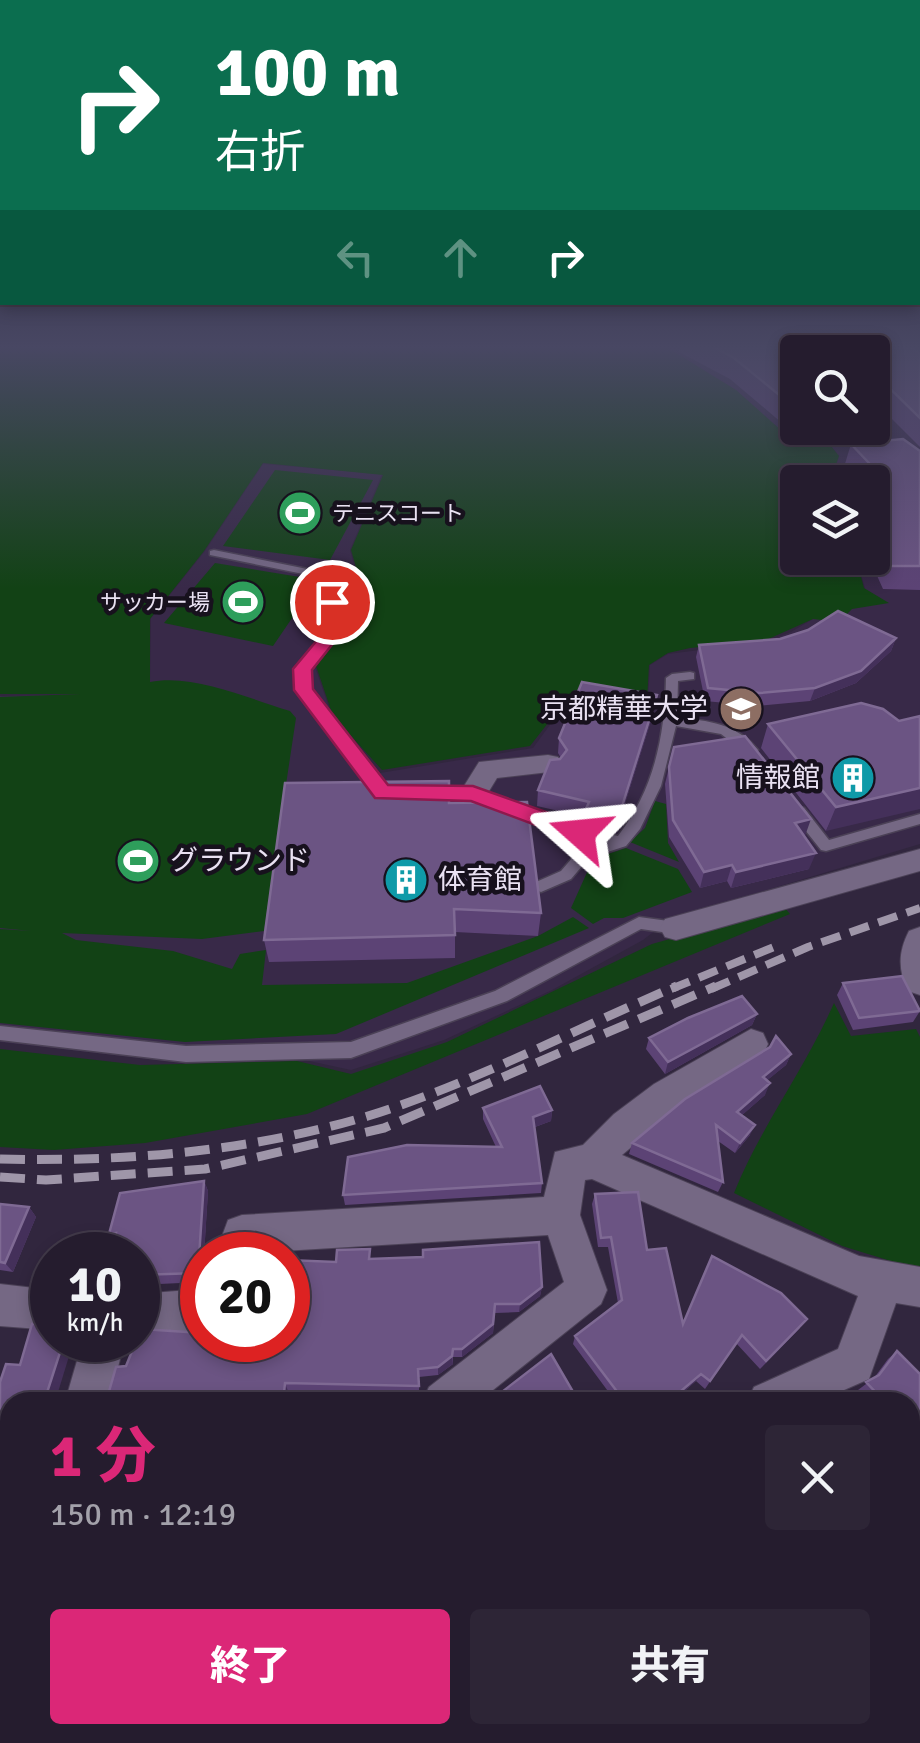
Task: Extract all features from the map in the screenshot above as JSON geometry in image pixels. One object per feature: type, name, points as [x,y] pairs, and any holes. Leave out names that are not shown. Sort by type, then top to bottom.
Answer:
[{"type":"street","points":[[473,794],[490,769],[548,764]]},
{"type":"street","points":[[676,928],[920,860]]},
{"type":"street","points":[[920,940],[916,969],[920,981]]},
{"type":"street","points":[[593,1161],[608,1142],[675,1089],[751,1044]]},
{"type":"street","points":[[457,1392],[586,1290],[561,1215],[568,1165],[593,1161],[858,1276],[902,1284],[854,1364],[791,1392]]},
{"type":"street","points":[[276,1232],[561,1215]]},
{"type":"street","points":[[0,1305],[30,1308]]},
{"type":"street","points":[[90,1392],[98,1362]]},
{"type":"lane","points":[[214,554],[328,576],[337,627],[302,669],[303,690],[382,792]]},
{"type":"lane","points":[[541,886],[566,875],[584,854],[621,842],[634,828],[655,782],[673,722],[672,678],[690,676]]},
{"type":"lane","points":[[673,722],[706,724],[738,734],[767,770]]},
{"type":"lane","points":[[363,793],[400,793]]},
{"type":"lane","points":[[418,793],[473,794],[558,828],[621,842]]},
{"type":"lane","points":[[790,800],[826,846],[920,819]]},
{"type":"lane","points":[[0,1033],[186,1054],[350,1050],[500,996],[639,923],[676,928]]},
{"type":"shaded area","name":"京都精華大学","points":[[890,426],[920,426],[920,844],[670,919],[643,940],[552,990],[444,1040],[351,1070],[300,1059],[185,1063],[0,1042],[0,696],[85,694],[150,681],[151,618],[205,551],[263,464],[382,474],[350,550],[365,605],[315,667],[332,716],[380,773],[533,748],[574,692],[648,701],[650,665],[668,654],[764,642],[791,632],[865,588],[861,575],[890,575],[890,465],[837,465],[839,456],[828,445],[890,445]]},
{"type":"green space","points":[[0,426],[777,426],[780,445],[828,445],[839,456],[836,465],[780,465],[780,575],[861,575],[864,588],[889,603],[852,609],[839,622],[813,619],[764,641],[668,653],[649,665],[647,700],[574,690],[530,746],[382,770],[333,716],[316,666],[367,605],[351,550],[383,475],[263,463],[204,551],[150,619],[150,682],[202,684],[290,711],[296,718],[264,931],[202,939],[62,933],[76,940],[173,951],[232,969],[240,954],[266,950],[262,985],[407,983],[538,936],[573,917],[589,928],[336,1034],[185,1042],[0,1023],[0,929],[32,931],[0,928],[0,697],[80,694],[0,694]]},
{"type":"green space","name":"テニスコート","points":[[275,470],[373,480],[330,560],[223,546]]},
{"type":"green space","name":"サッカー場","points":[[215,563],[318,580],[273,646],[164,623]]},
{"type":"green space","points":[[655,801],[666,804],[668,843],[679,862],[630,842],[645,828]]},
{"type":"green space","points":[[626,848],[678,869],[692,892],[623,918],[604,918],[593,924],[571,908],[593,859]]},
{"type":"green space","points":[[784,907],[790,914],[307,1114],[145,1143],[54,1150],[0,1147],[0,1049],[140,1065],[297,1061],[351,1074],[447,1042],[652,944]]},
{"type":"green space","points":[[834,1003],[851,1036],[916,1029],[920,1037],[920,1270],[842,1246],[734,1193]]},
{"type":"building","points":[[903,439],[920,451],[920,566],[891,566],[890,465],[871,465],[852,445],[890,445],[890,440]]},
{"type":"building","points":[[838,611],[896,638],[861,671],[815,688],[760,693],[708,688],[699,645],[780,639],[808,630]]},
{"type":"building","points":[[582,682],[657,695],[619,816],[586,809],[589,802],[538,790],[550,760],[560,759],[567,750],[559,738]]},
{"type":"building","name":"情報館","points":[[861,703],[883,709],[899,721],[920,716],[920,788],[836,807],[768,724]]},
{"type":"building","points":[[745,736],[811,819],[795,823],[816,853],[736,872],[732,865],[704,872],[673,820],[669,767],[674,747]]},
{"type":"building","name":"体育館","points":[[449,781],[449,803],[527,802],[541,913],[454,909],[455,935],[264,940],[285,783]]},
{"type":"building","points":[[902,976],[920,1011],[859,1018],[843,983]]},
{"type":"building","points":[[742,996],[757,1014],[668,1062],[649,1038],[688,1018]]},
{"type":"building","points":[[776,1036],[791,1054],[763,1077],[770,1083],[737,1112],[755,1125],[740,1143],[716,1125],[723,1182],[632,1143],[685,1099],[770,1047]]},
{"type":"building","points":[[540,1086],[552,1110],[533,1117],[542,1183],[343,1195],[348,1157],[407,1145],[502,1147],[483,1108]]},
{"type":"building","points":[[204,1181],[201,1232],[180,1232],[180,1274],[160,1274],[160,1232],[110,1232],[120,1193]]},
{"type":"building","points":[[638,1192],[647,1250],[666,1248],[683,1324],[712,1256],[781,1293],[807,1319],[766,1361],[742,1335],[710,1381],[701,1374],[680,1392],[617,1392],[575,1336],[622,1300],[611,1237],[601,1238],[595,1194]]},
{"type":"building","points":[[0,1204],[29,1207],[5,1263],[0,1262]]},
{"type":"building","points":[[539,1242],[542,1287],[520,1304],[495,1304],[493,1324],[462,1349],[453,1349],[452,1356],[438,1367],[418,1369],[419,1386],[285,1383],[284,1392],[109,1392],[116,1367],[126,1366],[128,1362],[160,1362],[160,1330],[180,1332],[180,1362],[310,1362],[310,1261],[336,1262],[337,1250],[370,1249],[369,1259],[423,1257],[423,1250]]},
{"type":"building","points":[[30,1331],[30,1362],[57,1362],[47,1392],[0,1392],[6,1364],[20,1365]]},
{"type":"building","points":[[897,1351],[920,1374],[920,1392],[876,1392],[866,1382],[879,1375]]},
{"type":"building","points":[[551,1354],[573,1392],[502,1392]]},
{"type":"waterway","points":[[871,445],[877,451]]},
{"type":"railway","points":[[711,989],[808,947],[920,908]]},
{"type":"railway","points":[[671,989],[774,947]]},
{"type":"railway","points":[[0,1159],[93,1159],[186,1152],[323,1128],[447,1088],[677,986]]},
{"type":"railway","points":[[0,1177],[46,1180],[205,1169],[384,1128],[716,986]]},
{"type":"place","name":"テニスコート","points":[[300,513]]},
{"type":"place","name":"サッカー場","points":[[243,602]]},
{"type":"place","name":"京都精華大学","points":[[741,709]]},
{"type":"place","name":"情報館","points":[[853,778]]},
{"type":"place","name":"グラウンド","points":[[138,861]]},
{"type":"place","name":"体育館","points":[[406,880]]},
{"type":"route","points":[[332,602],[337,627],[302,669],[303,690],[382,792],[473,794],[580,833]]}]
